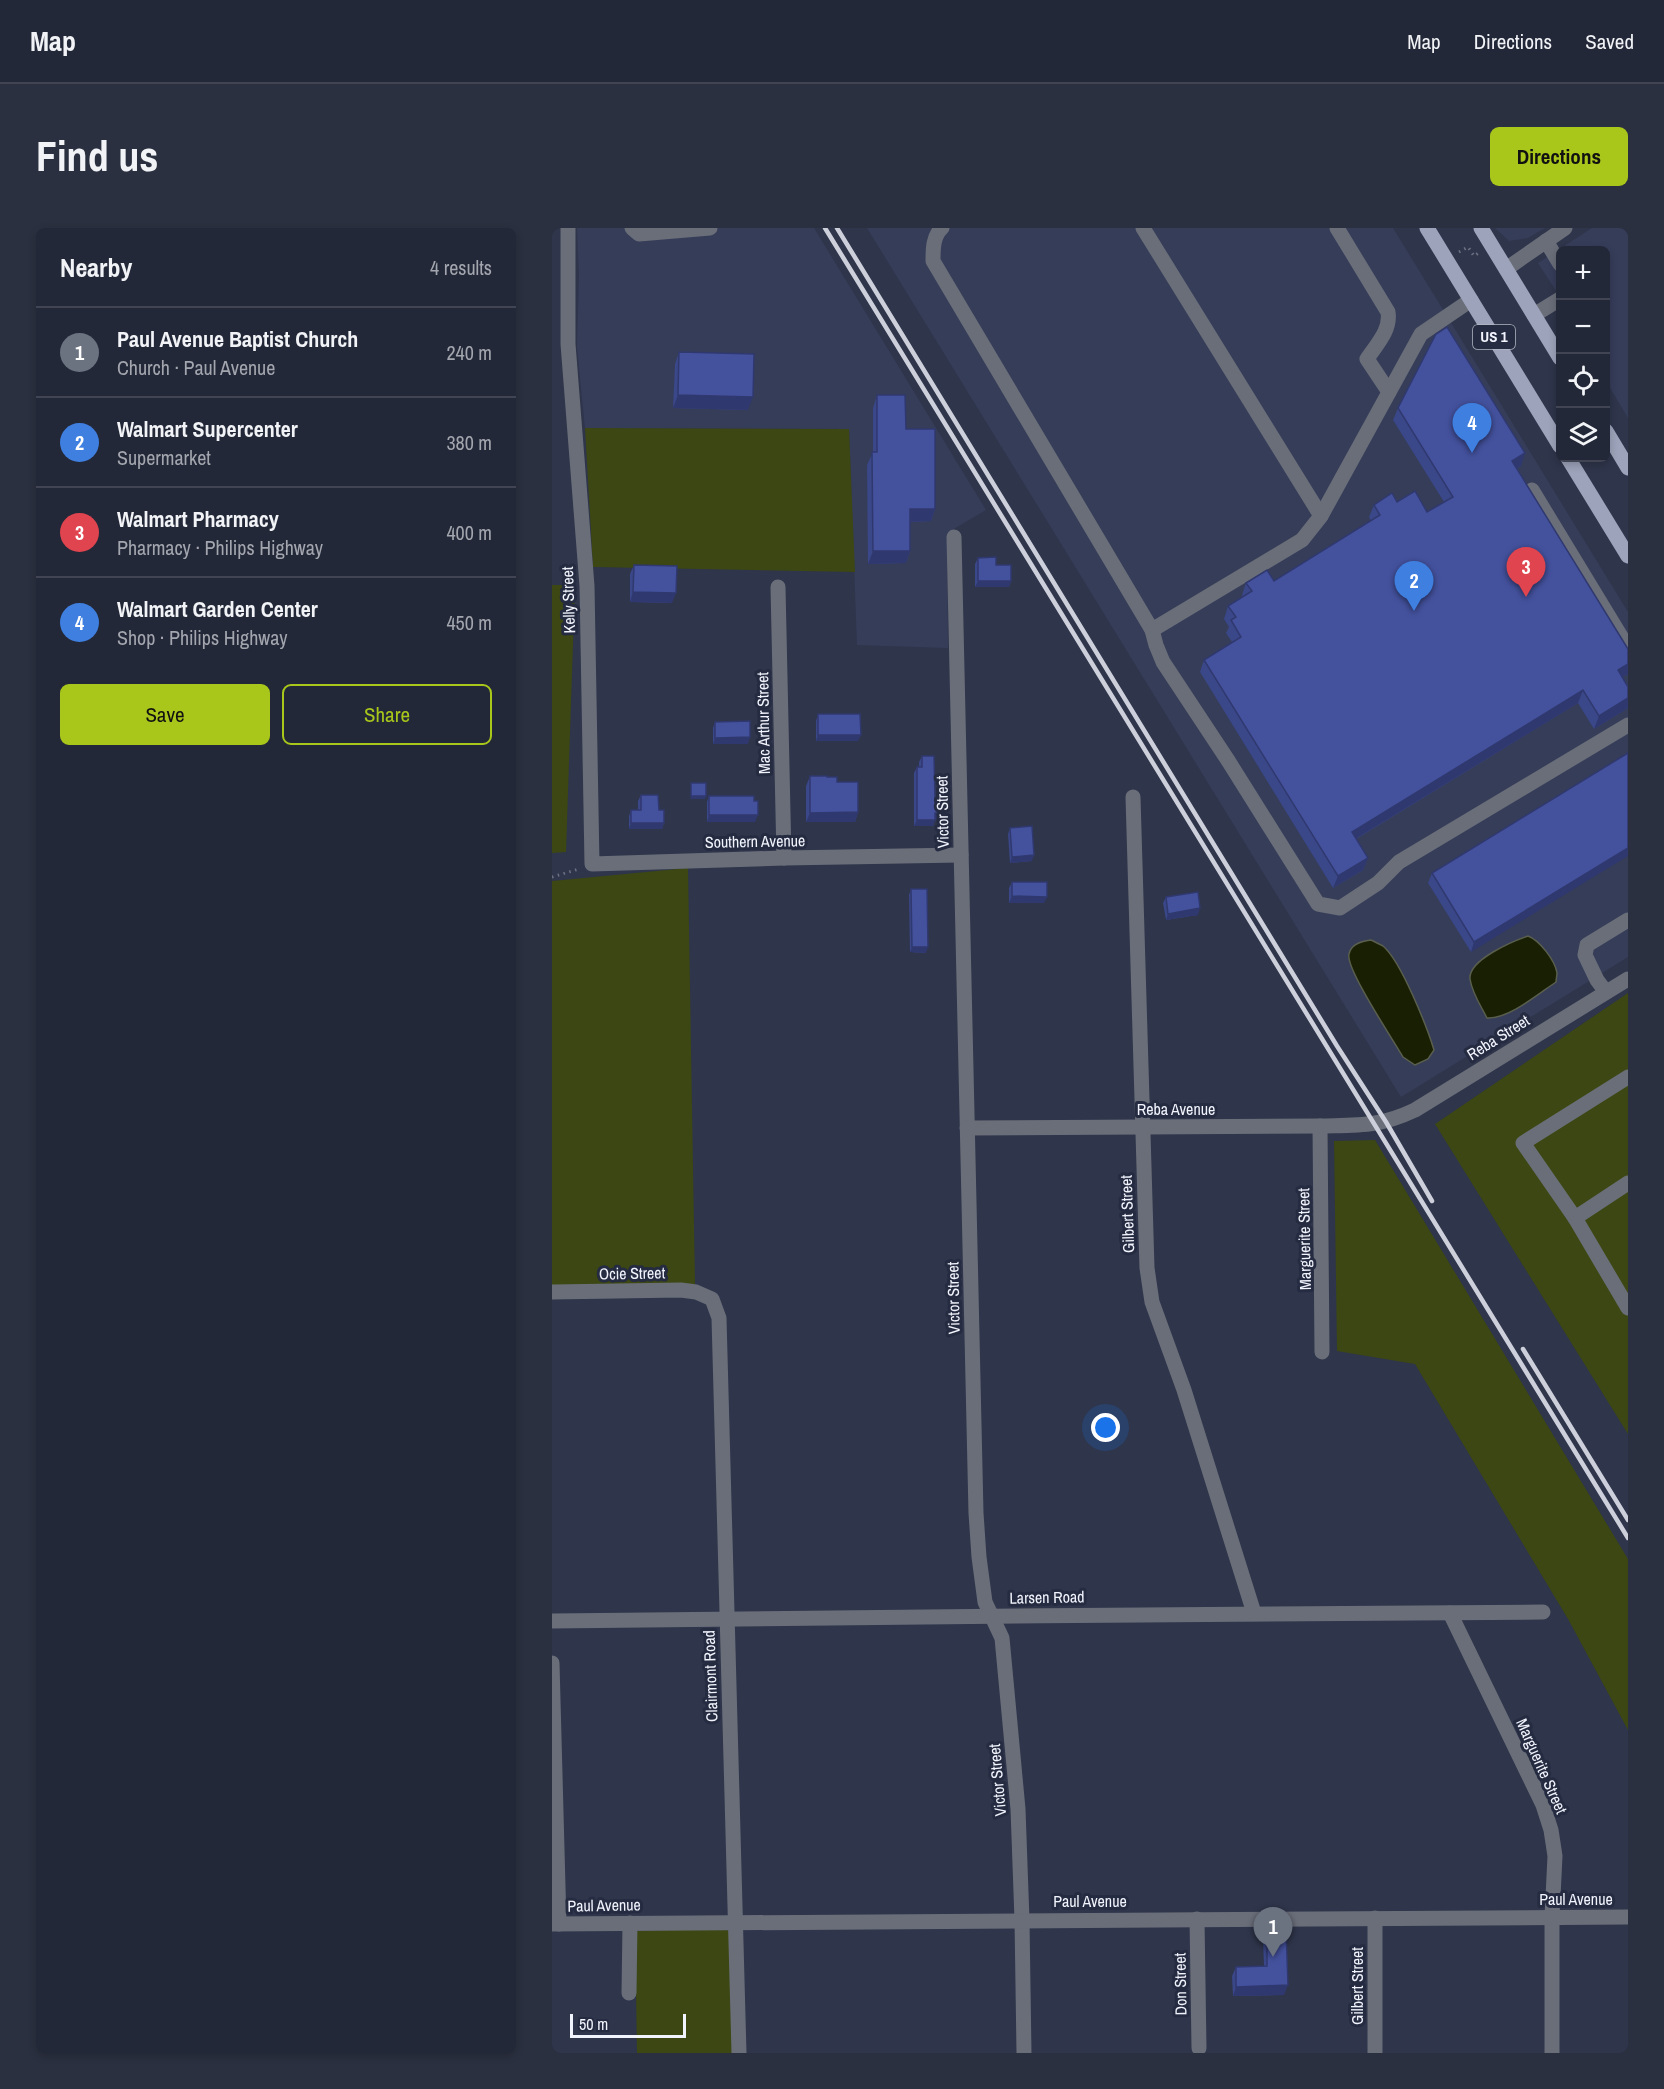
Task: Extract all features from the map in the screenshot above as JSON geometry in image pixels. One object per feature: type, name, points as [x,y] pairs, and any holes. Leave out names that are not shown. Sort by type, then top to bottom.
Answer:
[{"type":"main road","name":"US 1","points":[[1427,228],[1556,439]]},
{"type":"main road","name":"US 1","points":[[1481,228],[1558,354]]},
{"type":"main road","points":[[1610,439],[1628,468]]},
{"type":"main road","points":[[1570,462],[1628,556]]},
{"type":"street","name":"Kelly Street","points":[[568,228],[568,344],[586,586],[592,864]]},
{"type":"street","points":[[632,228],[639,234],[710,228]]},
{"type":"street","points":[[942,228],[933,246],[933,261],[1152,630],[1163,662],[1229,762],[1317,904],[1340,908],[1378,883],[1399,862],[1628,725]]},
{"type":"street","points":[[1143,228],[1321,516]]},
{"type":"street","points":[[1337,228],[1389,312],[1390,322],[1387,330],[1367,359],[1389,392]]},
{"type":"street","points":[[1506,269],[1565,228]]},
{"type":"street","points":[[1546,241],[1556,257]]},
{"type":"street","points":[[1152,630],[1302,540],[1321,516],[1421,334],[1471,300]]},
{"type":"street","points":[[1534,315],[1558,300]]},
{"type":"street","points":[[1532,490],[1628,648]]},
{"type":"street","name":"Victor Street","points":[[954,537],[976,1513],[985,1602],[1002,1638],[1018,1809],[1024,2053]]},
{"type":"street","name":"Mac Arthur Street","points":[[778,587],[784,858]]},
{"type":"street","name":"Gilbert Street","points":[[1133,797],[1147,1268],[1152,1302],[1184,1390],[1254,1613]]},
{"type":"street","name":"Southern Avenue","points":[[592,864],[961,855]]},
{"type":"street","points":[[1606,992],[1597,980],[1585,955],[1587,945],[1628,920]]},
{"type":"street","name":"Reba Street","points":[[1386,1122],[1416,1110],[1628,979]]},
{"type":"street","points":[[1628,1077],[1523,1143],[1575,1218],[1628,1308]]},
{"type":"street","name":"Reba Avenue","points":[[967,1128],[1320,1126],[1386,1122]]},
{"type":"street","name":"Marguerite Street","points":[[1320,1126],[1322,1352]]},
{"type":"street","points":[[1575,1218],[1628,1183]]},
{"type":"street","name":"Ocie Street","points":[[552,1293],[681,1290],[696,1292],[712,1299]]},
{"type":"street","name":"Clairmont Road","points":[[712,1299],[719,1318],[740,2053]]},
{"type":"street","name":"Larsen Road","points":[[552,1621],[1543,1612]]},
{"type":"street","name":"Marguerite Street","points":[[1450,1613],[1543,1805],[1551,1830],[1555,1856],[1552,1917],[1552,2053]]},
{"type":"street","points":[[552,1663],[556,1924]]},
{"type":"street","name":"Paul Avenue","points":[[556,1924],[1628,1917]]},
{"type":"street","name":"Gilbert Street","points":[[1375,1918],[1375,2053]]},
{"type":"street","name":"Don Street","points":[[1197,1919],[1199,2048]]},
{"type":"street","points":[[629,1993],[630,1923]]},
{"type":"path","points":[[1455,254],[1468,246],[1474,256],[1483,251]]},
{"type":"path","points":[[552,877],[559,877],[592,864]]},
{"type":"shaded area","points":[[577,228],[814,228],[986,510],[947,533],[948,648],[857,645],[849,429],[585,428],[577,347],[579,274]]},
{"type":"shaded area","points":[[867,228],[1393,228],[1628,612],[1628,957],[1401,1097]]},
{"type":"shaded area","points":[[1495,228],[1545,228],[1528,238],[1509,241]]},
{"type":"shaded area","points":[[1592,228],[1628,228],[1628,418],[1610,388],[1610,246],[1564,246]]},
{"type":"shaded area","points":[[1556,251],[1556,291],[1538,263]]},
{"type":"shaded area","points":[[1528,936],[1537,942],[1550,957],[1556,968],[1556,982],[1514,1010],[1487,1018],[1473,989],[1470,979],[1471,972],[1476,965],[1493,952]]},
{"type":"shaded area","points":[[1371,940],[1383,946],[1398,965],[1431,1040],[1434,1050],[1428,1059],[1415,1065],[1403,1057],[1354,974],[1350,962],[1350,951],[1354,945]]},
{"type":"green space","points":[[585,428],[849,429],[855,572],[593,567]]},
{"type":"green space","points":[[552,585],[575,585],[566,852],[552,853]]},
{"type":"green space","points":[[688,868],[695,1285],[552,1288],[552,881]]},
{"type":"green space","points":[[1628,993],[1628,1434],[1435,1124]]},
{"type":"green space","points":[[1375,1140],[1628,1559],[1628,1730],[1568,1619],[1415,1364],[1337,1351],[1334,1141]]},
{"type":"green space","points":[[723,1928],[730,1932],[734,2053],[637,2053],[635,1931]]},
{"type":"building","points":[[1447,327],[1525,453],[1512,461],[1628,649],[1628,664],[1618,670],[1628,687],[1628,698],[1599,716],[1583,690],[1352,832],[1368,858],[1338,876],[1204,660],[1241,637],[1231,620],[1236,617],[1228,606],[1252,591],[1246,583],[1267,570],[1274,581],[1380,515],[1374,505],[1392,493],[1397,502],[1415,491],[1427,512],[1453,497],[1398,408],[1436,334]]},
{"type":"building","points":[[679,352],[754,354],[753,397],[678,395]]},
{"type":"building","points":[[877,395],[905,395],[906,429],[935,429],[935,509],[910,509],[910,551],[873,551],[872,452],[877,452]]},
{"type":"building","points":[[996,557],[996,565],[1011,565],[1011,581],[978,581],[978,558]]},
{"type":"building","points":[[634,565],[677,566],[676,593],[633,592]]},
{"type":"building","points":[[818,714],[860,714],[861,735],[818,735]]},
{"type":"building","points":[[750,721],[750,737],[715,738],[715,722]]},
{"type":"building","points":[[1628,753],[1628,848],[1474,942],[1432,873]]},
{"type":"building","points":[[922,756],[934,756],[935,800],[940,800],[940,813],[935,813],[935,820],[917,820],[917,767],[922,767]]},
{"type":"building","points":[[810,776],[837,777],[837,782],[858,782],[858,812],[810,813]]},
{"type":"building","points":[[691,783],[706,783],[706,796],[691,796]]},
{"type":"building","points":[[641,795],[658,795],[659,810],[664,810],[664,823],[631,823],[631,810],[641,810]]},
{"type":"building","points":[[709,796],[754,796],[754,801],[758,801],[758,815],[709,815]]},
{"type":"building","points":[[1032,826],[1034,855],[1012,857],[1010,828]]},
{"type":"building","points":[[1012,882],[1047,882],[1047,897],[1012,896]]},
{"type":"building","points":[[911,889],[927,889],[928,947],[912,947]]},
{"type":"building","points":[[1198,892],[1200,908],[1168,914],[1166,897]]},
{"type":"building","points":[[1286,1929],[1288,1985],[1236,1987],[1236,1967],[1267,1966],[1267,1930]]},
{"type":"railway","points":[[825,228],[1628,1538]]},
{"type":"railway","points":[[837,228],[1337,1046],[1386,1122],[1432,1201]]},
{"type":"railway","points":[[1523,1349],[1628,1520]]},
{"type":"place","name":"Walmart Garden Center","points":[[1472,453]]},
{"type":"place","name":"Walmart Pharmacy","points":[[1526,597]]},
{"type":"place","name":"Walmart Supercenter","points":[[1414,611]]},
{"type":"place","name":"Paul Avenue Baptist Church","points":[[1273,1957]]}]
